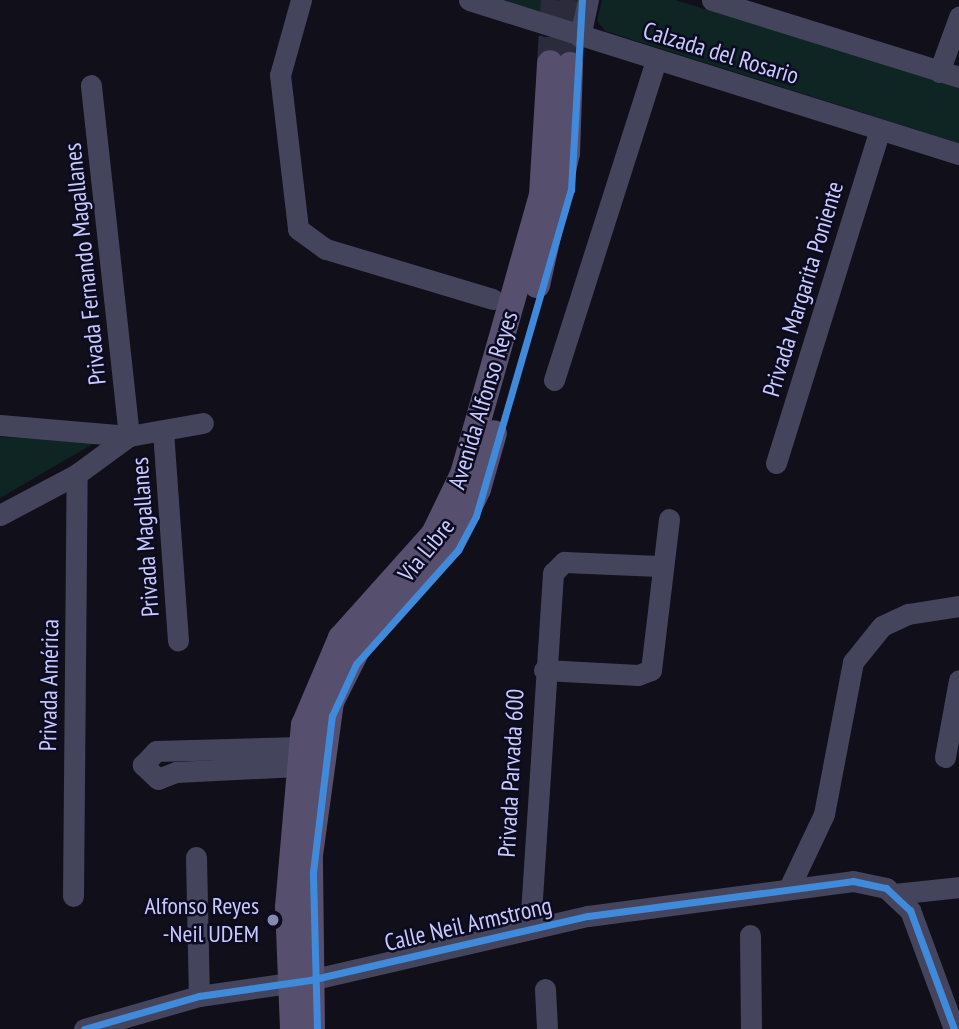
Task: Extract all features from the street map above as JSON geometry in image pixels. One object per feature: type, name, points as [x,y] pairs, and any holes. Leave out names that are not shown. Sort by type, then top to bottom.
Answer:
[{"type":"main road","name":"Avenida Alfonso Reyes","points":[[293,1029],[301,982],[310,855],[327,715],[357,650],[451,545],[478,489],[561,188],[560,64],[542,195],[463,474],[434,534],[341,638],[313,696],[299,757],[288,907],[301,982],[312,1029]]},
{"type":"street","points":[[301,0],[281,75],[298,229],[326,249],[493,299]]},
{"type":"street","name":"Calzada del Rosario","points":[[469,0],[656,61],[959,154]]},
{"type":"street","points":[[580,37],[588,0]]},
{"type":"street","name":"Calzada del Rosario","points":[[712,0],[949,75]]},
{"type":"street","points":[[949,75],[959,16]]},
{"type":"street","points":[[554,380],[656,61]]},
{"type":"street","name":"Privada Fernando Magallanes","points":[[91,85],[129,436]]},
{"type":"street","name":"Privada Margarita Poniente","points":[[776,463],[880,130]]},
{"type":"street","points":[[0,425],[129,436],[203,423]]},
{"type":"street","name":"Privada Magallanes","points":[[163,430],[178,640]]},
{"type":"street","points":[[0,515],[77,474],[129,436]]},
{"type":"street","name":"Privada América","points":[[73,896],[77,474]]},
{"type":"street","name":"Privada Parvada 600","points":[[530,929],[544,670],[638,675],[651,670],[659,566],[669,519]]},
{"type":"street","points":[[544,670],[559,564],[659,566]]},
{"type":"street","points":[[790,886],[824,814],[853,662],[882,626],[908,614],[959,606]]},
{"type":"street","points":[[946,757],[959,680]]},
{"type":"street","points":[[156,751],[299,757],[176,772],[158,779],[143,765],[156,751]]},
{"type":"street","points":[[196,858],[199,996]]},
{"type":"street","name":"Calle Neil Armstrong","points":[[84,1029],[199,996],[301,982],[530,929],[790,886],[866,881],[894,894]]},
{"type":"street","points":[[894,894],[959,887]]},
{"type":"street","points":[[894,894],[910,911],[954,1029]]},
{"type":"street","points":[[750,935],[751,1029]]},
{"type":"street","points":[[545,989],[547,1029]]},
{"type":"green space","points":[[495,0],[575,0],[559,16]]},
{"type":"green space","points":[[602,0],[675,0],[959,85],[959,143],[605,31],[597,21]]},
{"type":"green space","points":[[0,437],[98,441],[0,498]]},
{"type":"tunnel","points":[[550,63],[554,0]]},
{"type":"tunnel","points":[[570,65],[574,0]]},
{"type":"cycle path","name":"Via Libre","points":[[317,1029],[313,872],[332,716],[356,664],[458,550],[476,516],[571,190],[582,0]]},
{"type":"cycle path","points":[[84,1029],[199,996],[310,980],[588,916],[853,881],[886,888],[910,910],[954,1029]]},
{"type":"place","name":"Alfonso Reyes -Neil UDEM","points":[[273,920]]}]
